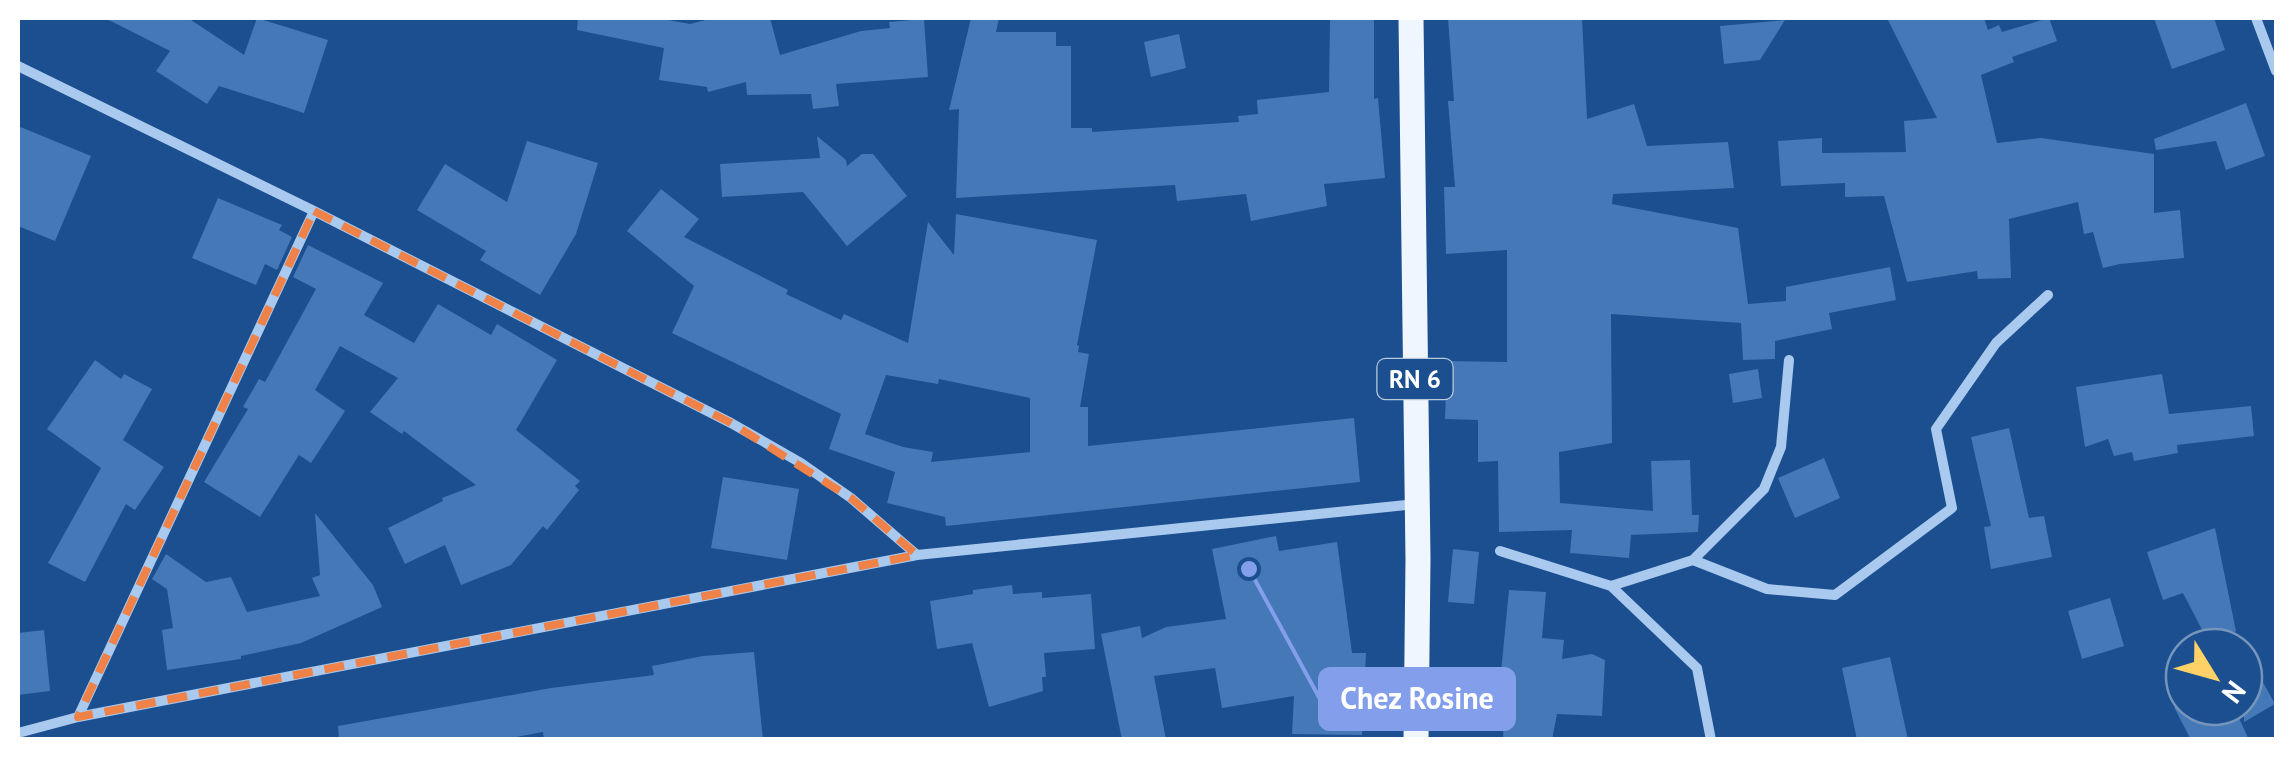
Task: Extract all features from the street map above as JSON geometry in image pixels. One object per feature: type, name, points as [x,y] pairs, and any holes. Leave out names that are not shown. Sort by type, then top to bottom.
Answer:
[{"type":"main road","name":"RN 6","points":[[1411,18],[1416,740]]},
{"type":"street","points":[[2256,18],[2276,70]]},
{"type":"street","points":[[18,66],[732,423],[851,498],[917,555]]},
{"type":"street","points":[[78,716],[314,211]]},
{"type":"street","points":[[1693,560],[1767,589],[1835,595],[1864,574],[1952,508],[1936,429],[1996,343],[2048,295]]},
{"type":"street","points":[[1611,586],[1693,560],[1764,490],[1781,447],[1789,360]]},
{"type":"street","points":[[18,734],[78,716],[917,555],[1417,504]]},
{"type":"street","points":[[1500,551],[1611,586],[1697,668],[1711,740]]},
{"type":"highlighted area","points":[[314,211],[731,423],[851,498],[917,555],[78,717]]},
{"type":"building","points":[[105,18],[188,18],[244,55],[257,18],[328,40],[304,113],[219,86],[207,104],[156,71],[170,51]]},
{"type":"building","points":[[578,18],[658,18],[690,24],[713,18],[770,18],[780,55],[861,31],[890,28],[889,22],[924,19],[928,77],[836,84],[839,106],[813,109],[811,94],[747,95],[746,82],[708,92],[707,87],[659,80],[664,48],[577,30]]},
{"type":"building","points":[[971,18],[999,18],[996,32],[1056,32],[1056,46],[1071,46],[1071,128],[1092,128],[1092,132],[1239,122],[1238,116],[1258,114],[1257,100],[1329,92],[1330,18],[1374,18],[1374,99],[1378,98],[1385,178],[1324,184],[1327,206],[1251,221],[1246,194],[1177,201],[1175,185],[956,198],[959,109],[949,110]]},
{"type":"building","points":[[1448,18],[1582,18],[1587,119],[1634,104],[1647,146],[1728,142],[1734,188],[1613,194],[1612,204],[1738,228],[1748,304],[1786,301],[1786,287],[1890,267],[1896,300],[1829,313],[1832,329],[1775,341],[1775,359],[1743,360],[1741,323],[1611,314],[1612,443],[1559,452],[1560,503],[1653,511],[1651,461],[1690,460],[1692,515],[1699,515],[1698,532],[1631,535],[1629,558],[1570,553],[1572,530],[1499,532],[1498,461],[1478,462],[1478,420],[1445,419],[1447,361],[1507,362],[1507,250],[1446,254],[1444,187],[1455,187],[1448,101],[1454,101]]},
{"type":"building","points":[[1887,18],[1984,18],[1988,30],[1999,25],[2002,32],[2049,18],[2057,41],[2012,57],[2014,62],[1981,75],[1997,143],[2041,138],[2154,154],[2154,213],[2180,210],[2184,258],[2103,268],[2093,232],[2084,234],[2078,202],[2009,219],[2011,278],[1978,279],[1977,271],[1907,282],[1884,196],[1845,197],[1845,183],[1781,186],[1778,141],[1822,138],[1822,153],[1906,152],[1904,121],[1937,118]]},
{"type":"building","points":[[2154,18],[2214,18],[2225,50],[2172,69]]},
{"type":"building","points":[[1785,20],[1760,60],[1724,64],[1720,26]]},
{"type":"building","points":[[1179,34],[1186,68],[1151,77],[1144,42]]},
{"type":"building","points":[[2246,103],[2265,156],[2226,170],[2216,141],[2156,150],[2154,139]]},
{"type":"building","points":[[18,126],[91,156],[55,241],[18,226]]},
{"type":"building","points":[[817,136],[846,160],[847,166],[862,154],[873,154],[907,196],[847,246],[803,192],[722,197],[720,164],[820,158]]},
{"type":"building","points":[[527,141],[598,163],[576,234],[540,295],[480,260],[486,251],[417,210],[445,164],[507,202]]},
{"type":"building","points":[[661,189],[699,219],[684,237],[788,290],[786,294],[841,320],[844,314],[908,343],[928,222],[954,255],[956,214],[1097,240],[1077,345],[1078,352],[1089,354],[1080,407],[1088,407],[1088,446],[1354,418],[1360,482],[946,526],[945,517],[887,503],[895,472],[829,449],[841,414],[672,333],[694,286],[627,231]],"holes":[[[886,375],[938,384],[939,379],[1030,398],[1030,452],[931,462],[933,452],[865,434]]]},
{"type":"building","points":[[218,198],[282,225],[279,230],[292,237],[277,270],[265,264],[256,285],[192,258]]},
{"type":"building","points":[[308,245],[383,283],[364,315],[414,343],[438,304],[491,335],[497,324],[557,360],[516,430],[580,481],[575,486],[579,490],[547,530],[543,526],[511,565],[461,585],[445,545],[405,564],[388,528],[443,501],[442,498],[476,485],[404,431],[402,434],[370,412],[398,378],[340,346],[315,390],[345,411],[311,463],[299,455],[260,517],[204,482],[248,409],[243,407],[259,379],[265,382],[316,289],[293,277]]},
{"type":"building","points":[[95,360],[121,379],[124,374],[152,389],[123,440],[164,467],[135,510],[126,504],[85,582],[48,563],[101,468],[47,429]]},
{"type":"building","points":[[1758,369],[1762,398],[1733,403],[1729,374]]},
{"type":"building","points":[[2162,374],[2169,414],[2251,406],[2254,436],[2177,445],[2178,453],[2134,461],[2132,452],[2114,456],[2108,439],[2085,447],[2076,387]]},
{"type":"building","points":[[2009,428],[2029,518],[2044,516],[2052,557],[1991,569],[1984,527],[1991,526],[1971,437]]},
{"type":"building","points":[[1824,458],[1840,498],[1795,518],[1778,478]]},
{"type":"building","points":[[723,477],[799,489],[787,560],[711,548]]},
{"type":"building","points":[[315,513],[373,585],[382,607],[301,643],[241,659],[167,670],[162,630],[173,628],[167,589],[152,579],[166,554],[206,582],[231,577],[247,612],[320,596],[312,578],[320,575]]},
{"type":"building","points":[[2215,528],[2235,627],[2201,627],[2183,593],[2163,600],[2147,552]]},
{"type":"building","points":[[1276,536],[1279,551],[1337,542],[1352,653],[1366,653],[1362,735],[1292,734],[1294,696],[1222,708],[1215,668],[1154,676],[1166,740],[1122,740],[1101,634],[1140,626],[1142,638],[1166,627],[1226,619],[1212,549]]},
{"type":"building","points":[[1453,549],[1479,552],[1474,604],[1448,602]]},
{"type":"building","points":[[1012,585],[1013,594],[1042,592],[1042,598],[1091,594],[1095,649],[1044,653],[1043,691],[989,707],[972,643],[937,649],[930,601]]},
{"type":"building","points":[[1509,590],[1546,592],[1542,638],[1564,640],[1562,659],[1592,654],[1605,660],[1602,716],[1557,714],[1552,740],[1503,740],[1504,714],[1497,713]]},
{"type":"building","points":[[2110,598],[2124,646],[2082,659],[2068,611]]},
{"type":"building","points":[[44,630],[50,691],[18,695],[18,633]]},
{"type":"building","points":[[754,652],[763,740],[544,740],[543,732],[500,740],[339,740],[338,726],[551,688],[654,675],[652,666]]},
{"type":"building","points":[[1890,657],[1908,740],[1857,740],[1842,668]]},
{"type":"building","points":[[2264,684],[2275,704],[2264,710]]},
{"type":"building","points":[[2184,727],[2243,727],[2249,740],[2191,740]]},
{"type":"place","name":"Chez Rosine","points":[[1249,569]]}]
